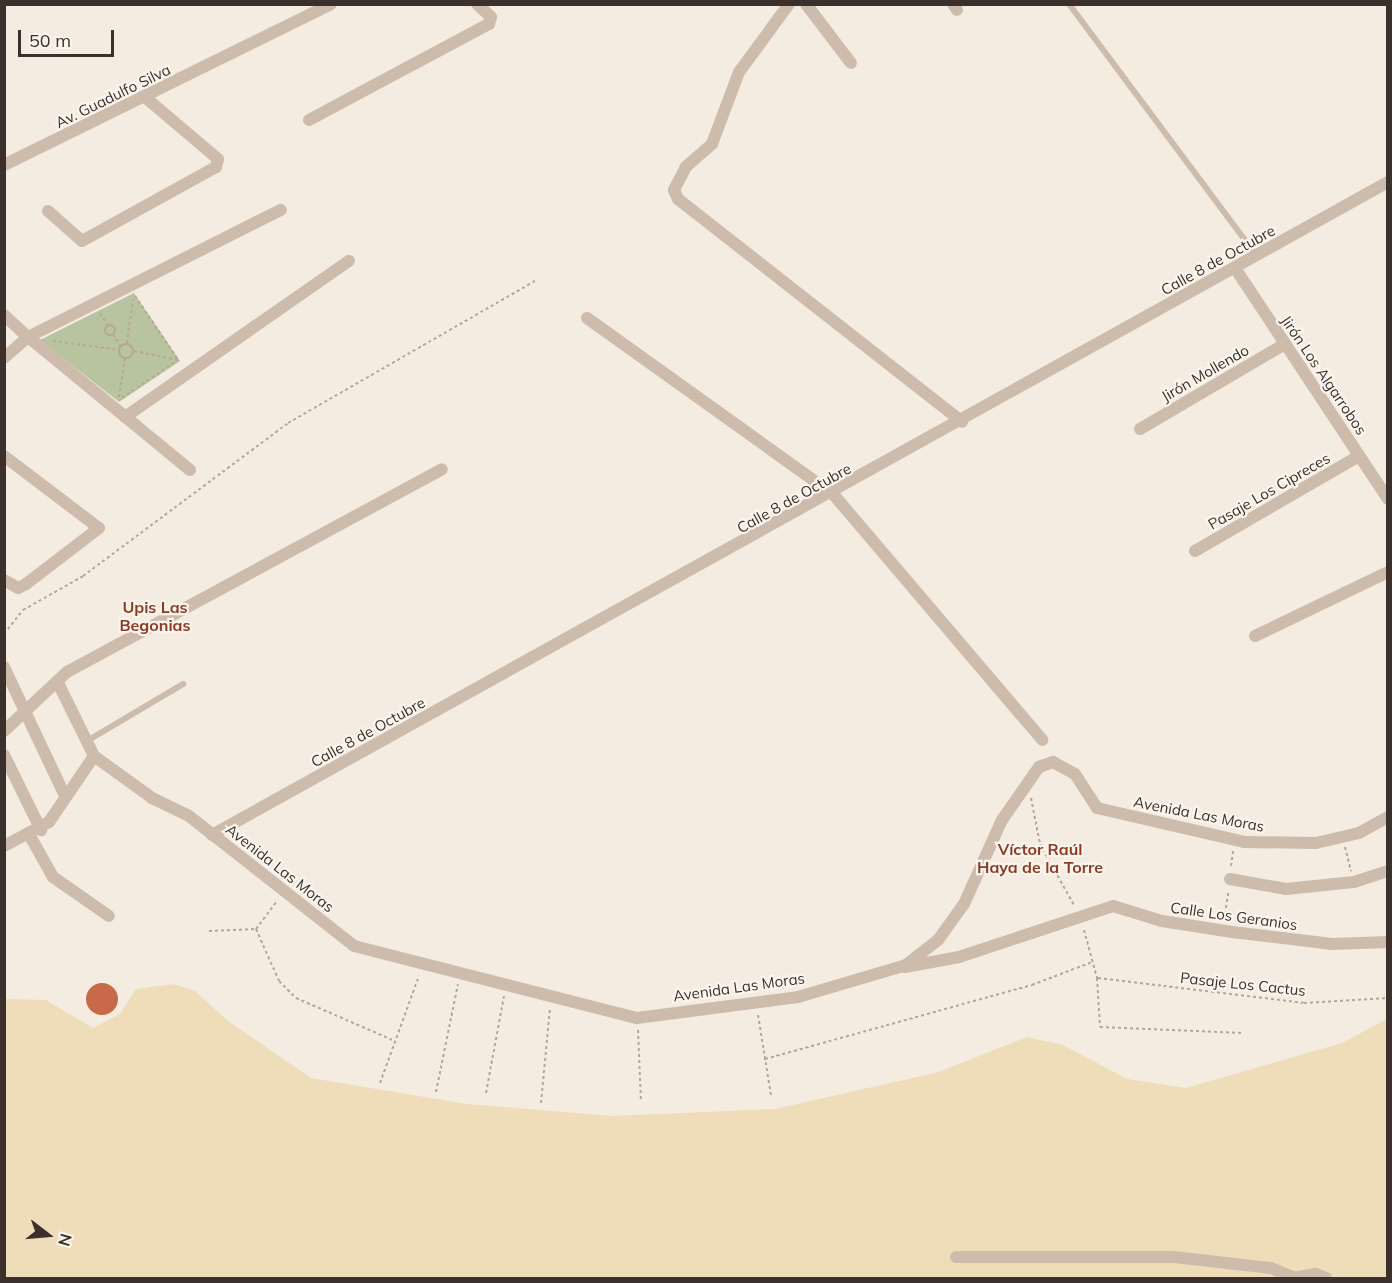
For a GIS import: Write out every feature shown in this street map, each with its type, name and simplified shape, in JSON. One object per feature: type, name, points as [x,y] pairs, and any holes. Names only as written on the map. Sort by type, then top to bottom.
[{"type":"street","name":"Av. Guadulfo Silva","points":[[4,165],[146,98],[331,4]]},
{"type":"street","points":[[309,120],[489,24],[491,17],[477,4]]},
{"type":"street","points":[[789,4],[739,72],[712,144],[687,167],[674,190],[678,199],[962,422]]},
{"type":"street","points":[[806,4],[851,63]]},
{"type":"street","points":[[48,211],[82,241],[216,167],[218,159],[146,98]]},
{"type":"street","name":"Calle 8 de Octubre","points":[[212,835],[833,494],[1388,182]]},
{"type":"street","points":[[4,358],[28,337],[129,293],[281,210]]},
{"type":"street","points":[[125,417],[349,261]]},
{"type":"street","name":"Jirón Los Algarrobos","points":[[1235,268],[1388,498]]},
{"type":"street","points":[[4,315],[190,470]]},
{"type":"street","points":[[587,318],[833,494],[1042,740]]},
{"type":"street","name":"Jirón Mollendo","points":[[1140,429],[1285,344]]},
{"type":"street","points":[[4,456],[99,528],[27,584],[18,588],[4,580]]},
{"type":"street","name":"Pasaje Los Cipreces","points":[[1195,551],[1359,456]]},
{"type":"street","points":[[4,731],[58,683],[67,672],[442,469]]},
{"type":"street","points":[[1255,636],[1388,572]]},
{"type":"street","points":[[4,667],[65,796]]},
{"type":"street","points":[[4,846],[35,833],[94,756],[58,683]]},
{"type":"street","name":"Avenida Las Moras","points":[[94,756],[212,835],[354,946],[637,1018],[798,997],[889,970],[938,940],[964,904],[1002,820],[1028,786],[1039,767],[1053,762],[1075,774],[1097,808],[1244,842],[1316,843],[1342,837],[1388,817]]},
{"type":"street","points":[[5,757],[52,877],[109,916]]},
{"type":"street","points":[[1230,879],[1286,890],[1354,882],[1388,871]]},
{"type":"street","name":"Calle Los Geranios","points":[[889,970],[959,957],[1079,913],[1113,906],[1162,921],[1232,932],[1332,944],[1388,942]]},
{"type":"street","points":[[956,1257],[1174,1257],[1271,1268],[1294,1278],[1316,1274],[1326,1278]]},
{"type":"lane","points":[[1069,4],[1257,256]]},
{"type":"lane","points":[[87,741],[183,684]]},
{"type":"path","points":[[4,634],[22,610],[82,576],[288,423],[535,281]]},
{"type":"path","points":[[129,293],[127,343],[134,351],[178,360]]},
{"type":"path","points":[[129,293],[187,373]]},
{"type":"path","points":[[89,316],[108,307]]},
{"type":"path","points":[[99,311],[108,326],[114,328],[113,334],[126,358]]},
{"type":"path","points":[[108,326],[105,333],[113,334]]},
{"type":"path","points":[[42,340],[51,335]]},
{"type":"path","points":[[42,340],[119,348],[127,343]]},
{"type":"path","points":[[42,340],[51,346]]},
{"type":"path","points":[[118,400],[126,358],[134,351]]},
{"type":"path","points":[[118,400],[178,360]]},
{"type":"path","points":[[110,393],[118,400]]},
{"type":"path","points":[[1028,786],[1040,844],[1079,913],[1097,978],[1100,1027],[1243,1033]]},
{"type":"path","points":[[1342,837],[1354,882]]},
{"type":"path","points":[[256,929],[285,891]]},
{"type":"path","points":[[209,931],[256,929]]},
{"type":"path","points":[[256,929],[279,981],[296,998],[395,1041]]},
{"type":"path","points":[[765,1059],[1032,985],[1092,962]]},
{"type":"path","points":[[380,1083],[423,963]]},
{"type":"path","points":[[436,1092],[460,972]]},
{"type":"path","name":"Pasaje Los Cactus","points":[[1097,978],[1304,1003],[1388,998]]},
{"type":"path","points":[[486,1093],[507,984]]},
{"type":"path","points":[[541,1103],[552,996]]},
{"type":"path","points":[[756,1001],[771,1095]]},
{"type":"path","points":[[637,1018],[641,1101]]},
{"type":"green space","points":[[134,293],[180,361],[119,402],[40,340]]},
{"type":"sand","points":[[174,984],[195,991],[228,1021],[311,1078],[466,1104],[612,1116],[775,1109],[939,1072],[1027,1037],[1063,1045],[1127,1079],[1186,1088],[1342,1043],[1387,1019],[1387,1278],[5,1278],[4,999],[46,1000],[93,1028],[120,1014],[136,989]]},
{"type":"building","points":[[102,983],[114,987],[118,999],[114,1011],[102,1015],[90,1011],[86,999],[90,987]]},
{"type":"district","name":"Upis Las Begonias","points":[[155,616]]},
{"type":"district","name":"Víctor Raúl Haya de la Torre","points":[[1040,858]]}]
